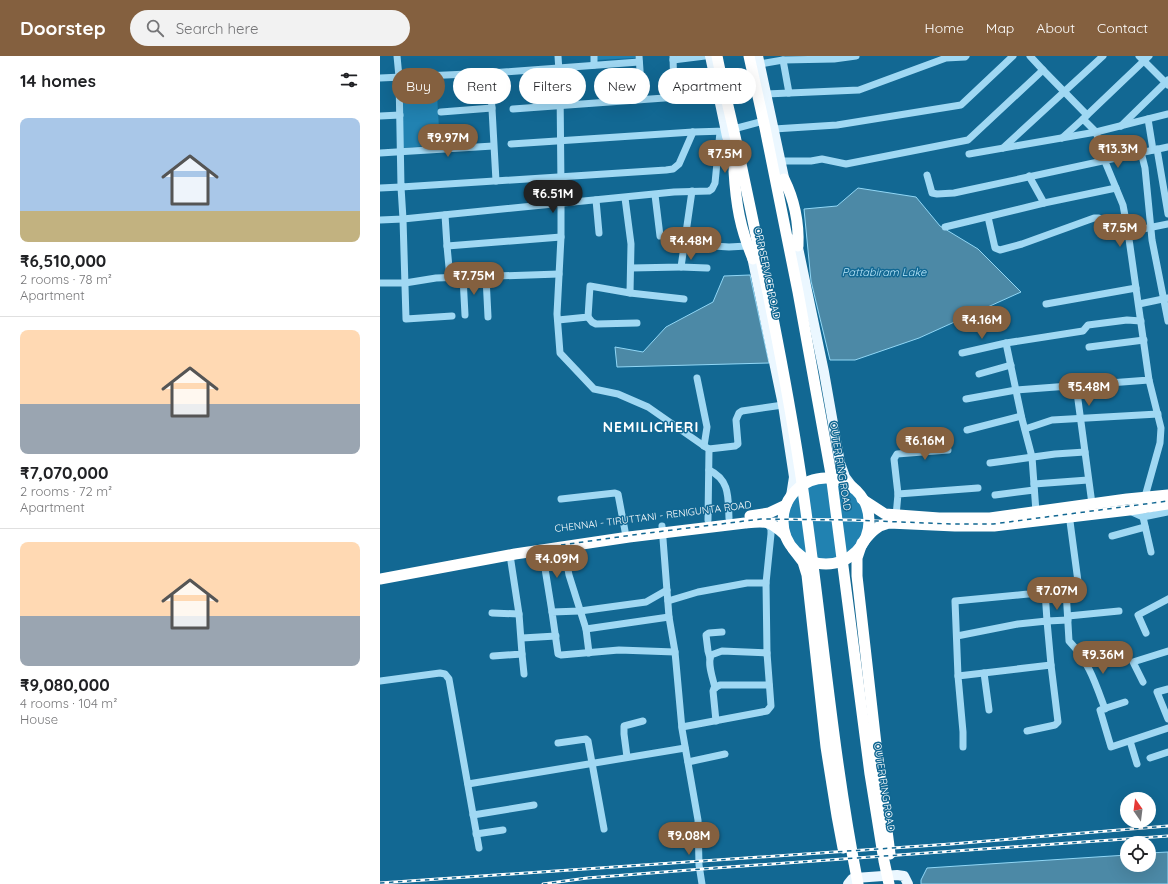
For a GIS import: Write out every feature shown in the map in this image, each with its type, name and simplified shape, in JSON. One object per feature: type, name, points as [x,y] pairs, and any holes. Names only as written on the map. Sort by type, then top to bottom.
[{"type":"highway","points":[[718,56],[768,291],[789,404],[813,567],[848,836],[858,884]]},
{"type":"highway","name":"OUTER RING ROAD","points":[[749,56],[798,292],[826,443],[870,774],[889,884]]},
{"type":"highway","points":[[734,171],[739,219],[747,246],[753,259]]},
{"type":"highway","points":[[784,180],[796,210],[799,230],[798,246]]},
{"type":"highway","name":"CHENNAI - TIRUTTANI - RENIGUNTA ROAD","points":[[380,579],[510,555],[663,530],[708,520],[762,515],[769,513],[788,500],[803,484],[822,478],[842,482],[854,489],[862,499],[868,515],[868,524],[863,542]]},
{"type":"highway","name":"CHENNAI - TIRUTTANI - RENIGUNTA ROAD","points":[[380,572],[514,548],[625,531],[663,530],[765,522],[774,525],[785,535],[794,549],[806,559],[820,563],[827,563],[842,560],[848,557],[873,530],[881,525],[889,523],[994,526],[1069,512],[1092,504],[1168,495]]},
{"type":"highway","name":"CHENNAI - TIRUTTANI - RENIGUNTA ROAD","points":[[862,499],[885,514],[939,518],[990,518],[1036,512],[1129,510],[1168,504]]},
{"type":"highway","name":"CHENNAI - TIRUTTANI - RENIGUNTA ROAD","points":[[785,535],[783,520],[788,500]]},
{"type":"highway","points":[[863,542],[857,558],[857,576],[880,774],[895,884]]},
{"type":"highway","points":[[794,549],[803,562],[807,575],[826,747],[836,816],[850,884]]},
{"type":"main road","name":"ORR SERVICE ROAD","points":[[710,56],[712,68]]},
{"type":"main road","points":[[759,60],[784,180]]},
{"type":"main road","name":"ORR SERVICE ROAD","points":[[719,104],[723,131],[734,171],[783,405],[786,453],[794,481],[788,500]]},
{"type":"main road","points":[[798,246],[837,447],[843,471],[854,489]]},
{"type":"main road","points":[[850,884],[852,879],[855,878],[897,875],[904,876],[908,884]]},
{"type":"street","points":[[397,56],[398,68]]},
{"type":"street","points":[[558,56],[561,141],[561,237],[558,320],[560,353],[594,390],[618,394],[648,407],[707,448],[736,446],[738,444],[736,420],[739,413],[783,405]]},
{"type":"street","points":[[594,56],[594,65]]},
{"type":"street","points":[[673,68],[673,58],[705,56]]},
{"type":"street","points":[[759,60],[834,59],[856,56]]},
{"type":"street","points":[[766,94],[859,90],[946,57],[966,56]]},
{"type":"street","points":[[774,129],[837,125],[961,105],[1013,56]]},
{"type":"street","points":[[1030,56],[1064,92],[1096,132],[1104,160],[1123,205],[1139,304],[1149,380],[1161,428],[1160,443],[1146,493]]},
{"type":"street","points":[[1002,148],[1103,56]]},
{"type":"street","points":[[1062,138],[1144,58],[1167,82],[1121,126]]},
{"type":"street","points":[[511,71],[594,65],[639,59]]},
{"type":"street","points":[[783,60],[789,93]]},
{"type":"street","points":[[781,161],[811,161],[822,159],[846,164],[968,140],[1043,70]]},
{"type":"street","points":[[380,78],[392,77]]},
{"type":"street","points":[[513,109],[594,103]]},
{"type":"street","points":[[400,104],[406,322],[452,316]]},
{"type":"street","points":[[492,104],[496,181]]},
{"type":"street","points":[[441,112],[492,108]]},
{"type":"street","points":[[969,154],[1096,132],[1168,114]]},
{"type":"street","points":[[380,116],[400,115]]},
{"type":"street","points":[[512,144],[723,131],[772,119]]},
{"type":"street","points":[[1148,119],[1168,214]]},
{"type":"street","points":[[380,220],[655,194],[709,191],[714,186],[723,131]]},
{"type":"street","points":[[380,188],[673,169],[677,167],[681,160],[693,132]]},
{"type":"street","points":[[380,153],[493,146]]},
{"type":"street","points":[[927,175],[932,193],[954,194],[1029,176],[1168,147]]},
{"type":"street","points":[[1141,152],[1145,168],[1151,227],[1166,298],[1168,320]]},
{"type":"street","points":[[1029,176],[1044,204]]},
{"type":"street","points":[[945,227],[1116,188]]},
{"type":"street","points":[[681,267],[683,244],[692,191]]},
{"type":"street","points":[[655,194],[660,236]]},
{"type":"street","points":[[625,198],[631,244],[630,293]]},
{"type":"street","points":[[596,200],[599,233]]},
{"type":"street","points":[[445,215],[450,278]]},
{"type":"street","points":[[988,217],[995,248],[1000,250],[1022,244],[1094,218],[1099,218],[1108,223],[1125,220]]},
{"type":"street","points":[[1128,232],[1168,224]]},
{"type":"street","points":[[447,246],[561,237]]},
{"type":"street","points":[[683,244],[729,247],[747,246]]},
{"type":"street","points":[[631,268],[707,268]]},
{"type":"street","points":[[380,283],[405,283],[436,278],[559,274]]},
{"type":"street","points":[[463,277],[465,315]]},
{"type":"street","points":[[486,277],[488,317]]},
{"type":"street","points":[[637,323],[596,324],[592,322],[588,317],[590,286],[630,293],[684,299]]},
{"type":"street","points":[[1046,304],[1136,288]]},
{"type":"street","points":[[1139,304],[1166,298]]},
{"type":"street","points":[[558,320],[588,317]]},
{"type":"street","points":[[962,353],[1006,343],[1083,331],[1088,324],[1127,320],[1141,321]]},
{"type":"street","points":[[1089,347],[1144,340]]},
{"type":"street","points":[[1006,343],[1021,416],[1032,458],[1036,512]]},
{"type":"street","points":[[979,374],[1011,365]]},
{"type":"street","points":[[697,378],[707,427],[709,470],[708,520]]},
{"type":"street","points":[[966,399],[1016,390],[1149,380]]},
{"type":"street","points":[[1076,385],[1092,504]]},
{"type":"street","points":[[1024,429],[1052,420],[1080,417],[1158,414]]},
{"type":"street","points":[[967,430],[1021,416]]},
{"type":"street","points":[[896,516],[898,494],[894,459],[896,454],[948,450]]},
{"type":"street","points":[[990,463],[1085,452]]},
{"type":"street","points":[[709,470],[718,474],[724,481],[728,496],[729,518]]},
{"type":"street","points":[[995,495],[1034,487],[1088,480]]},
{"type":"street","points":[[898,494],[978,488]]},
{"type":"street","points":[[1127,499],[1146,493],[1168,490]]},
{"type":"street","points":[[561,499],[615,493],[618,494],[625,531]]},
{"type":"street","points":[[1129,510],[1143,517],[1168,512]]},
{"type":"street","points":[[963,747],[955,601],[1045,591],[1079,589],[1069,512]]},
{"type":"street","points":[[1143,517],[1151,552]]},
{"type":"street","points":[[682,727],[767,711],[771,706],[767,652],[766,583],[771,534],[770,529],[765,522]]},
{"type":"street","points":[[1112,536],[1145,527]]},
{"type":"street","points":[[663,530],[669,617],[675,652],[682,727],[698,824],[699,865],[702,884]]},
{"type":"street","points":[[564,547],[569,575],[586,629],[589,653]]},
{"type":"street","points":[[542,550],[558,654],[619,650],[675,652]]},
{"type":"street","points":[[510,555],[522,638],[524,674]]},
{"type":"street","points":[[668,601],[698,592],[747,583],[766,583]]},
{"type":"street","points":[[552,612],[580,611],[646,602],[667,590]]},
{"type":"street","points":[[1066,590],[1069,641],[1079,652],[1092,674],[1104,709]]},
{"type":"street","points":[[1027,731],[1054,725],[1058,722],[1050,665],[1045,591]]},
{"type":"street","points":[[1146,633],[1138,615],[1168,599]]},
{"type":"street","points":[[957,636],[1018,624],[1119,611]]},
{"type":"street","points":[[492,613],[519,614]]},
{"type":"street","points":[[586,629],[669,617]]},
{"type":"street","points":[[716,721],[715,688],[706,635],[709,633],[722,632]]},
{"type":"street","points":[[522,638],[556,636]]},
{"type":"street","points":[[710,658],[711,654],[722,651],[767,652]]},
{"type":"street","points":[[1143,682],[1133,662],[1168,651]]},
{"type":"street","points":[[493,656],[522,654]]},
{"type":"street","points":[[958,676],[1050,665]]},
{"type":"street","points":[[380,681],[440,673],[448,676],[450,680],[478,848]]},
{"type":"street","points":[[984,673],[989,710]]},
{"type":"street","points":[[715,688],[720,685],[769,685]]},
{"type":"street","points":[[1168,689],[1157,692],[1168,719]]},
{"type":"street","points":[[1125,702],[1100,710],[1111,747],[1168,728]]},
{"type":"street","points":[[627,757],[624,726],[643,721]]},
{"type":"street","points":[[558,743],[586,739],[588,741],[604,829]]},
{"type":"street","points":[[1130,741],[1137,764]]},
{"type":"street","points":[[468,784],[592,762],[685,748]]},
{"type":"street","points":[[1150,758],[1168,752]]},
{"type":"street","points":[[688,762],[725,754]]},
{"type":"street","points":[[473,815],[534,805]]},
{"type":"street","points":[[476,834],[503,830]]},
{"type":"shaded area","points":[[597,56],[635,56],[635,58],[597,60]]},
{"type":"shaded area","points":[[402,104],[438,104],[440,145],[403,148]]},
{"type":"shaded area","points":[[817,482],[833,482],[847,488],[858,499],[864,513],[864,529],[858,543],[847,554],[833,560],[817,560],[803,554],[792,543],[786,529],[786,513],[792,499],[803,488]]},
{"type":"water","name":"Pattabiram Lake","points":[[858,188],[916,197],[940,226],[978,249],[1021,292],[919,338],[855,360],[830,360],[811,281],[804,209],[837,206]]},
{"type":"water","points":[[750,275],[769,363],[617,367],[615,347],[643,352],[666,327],[713,302],[724,276]]},
{"type":"water","points":[[1168,852],[1168,884],[921,884],[921,880],[927,868],[1120,855],[1120,872],[1156,872],[1156,853]]},
{"type":"railway","points":[[561,545],[761,519],[993,524],[1168,501]]},
{"type":"railway","points":[[380,883],[951,844],[1168,826]]},
{"type":"railway","points":[[543,884],[587,878],[715,868],[1168,836]]},
{"type":"district","name":"NEMILICHERI","points":[[651,427]]}]
